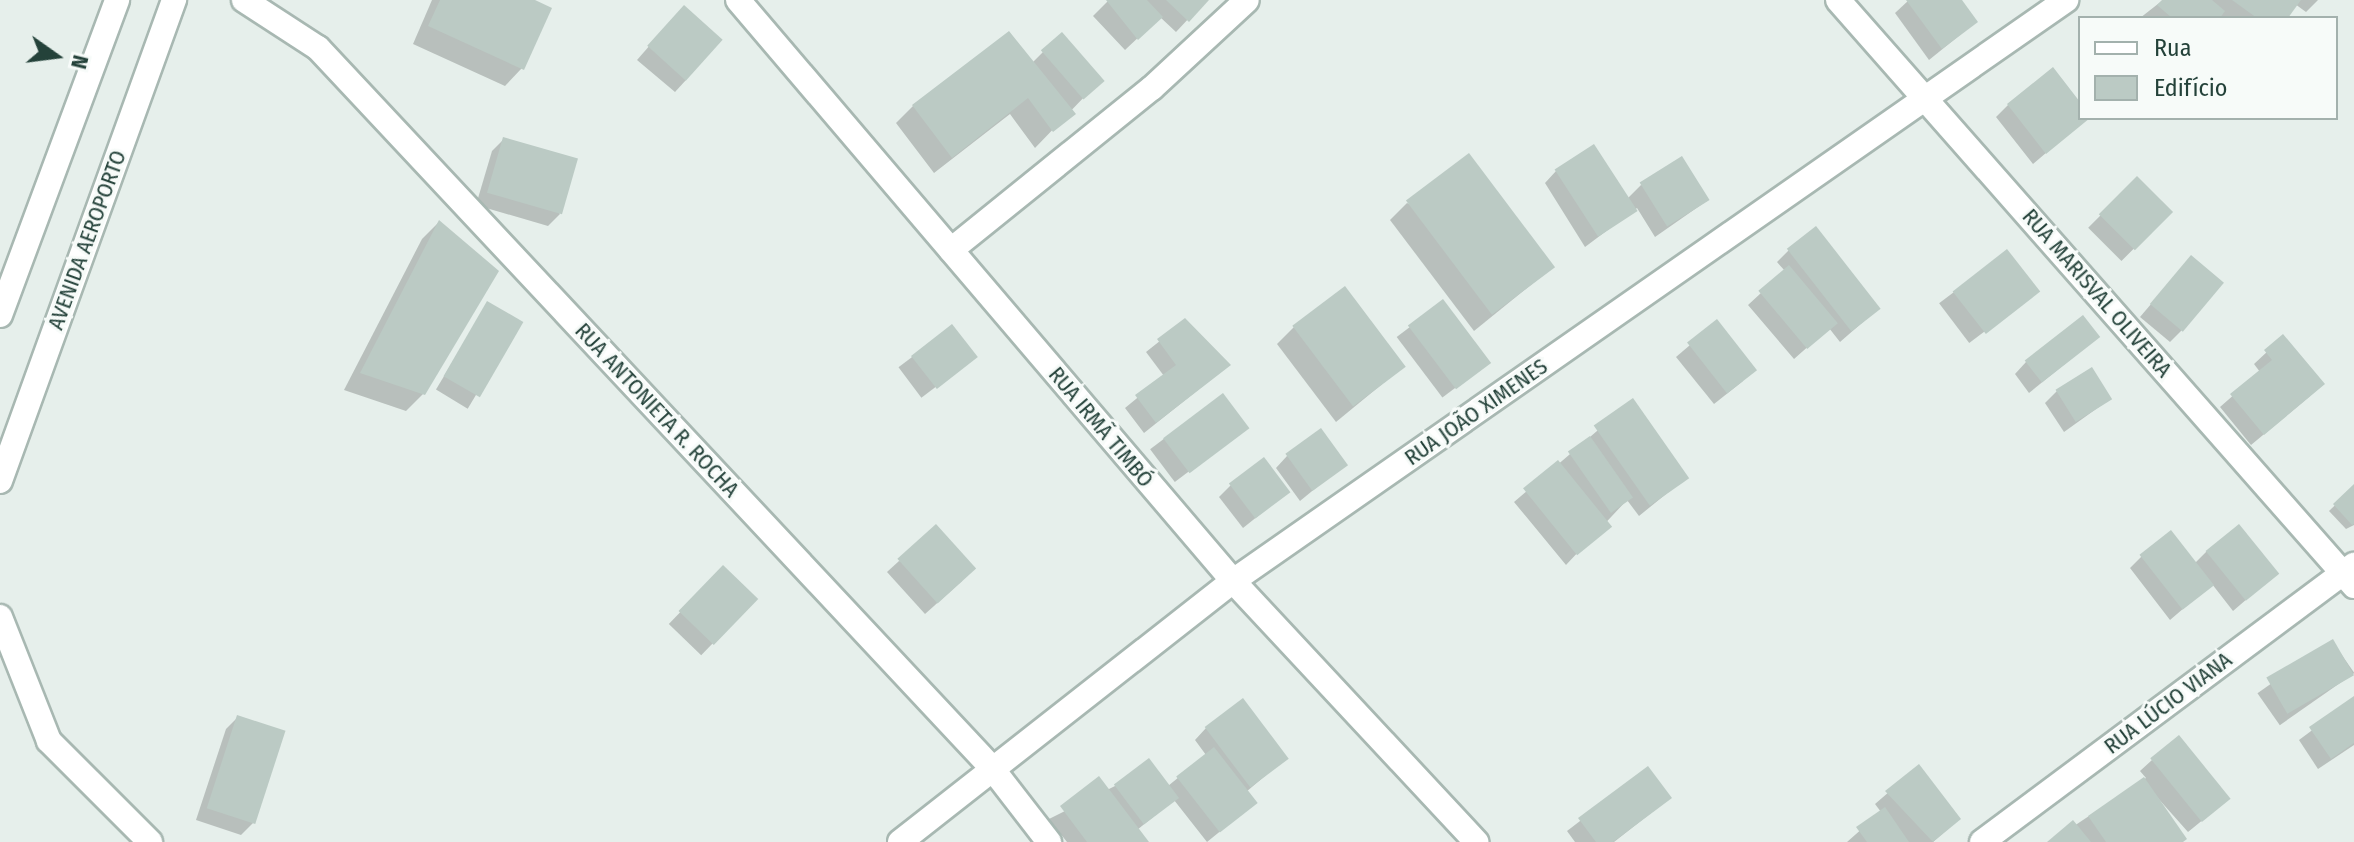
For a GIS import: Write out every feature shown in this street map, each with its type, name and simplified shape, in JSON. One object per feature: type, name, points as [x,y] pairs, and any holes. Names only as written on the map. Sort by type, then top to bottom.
[{"type":"street","points":[[0,315],[117,0]]},
{"type":"street","name":"AVENIDA AEROPORTO","points":[[0,481],[174,0]]},
{"type":"street","name":"RUA ANTONIETA R. ROCHA","points":[[244,0],[318,48],[991,767],[1049,842]]},
{"type":"street","name":"RUA IRMÃ TIMBÓ","points":[[738,0],[1233,581],[1476,842]]},
{"type":"street","points":[[951,250],[1152,88],[1247,0]]},
{"type":"street","name":"RUA MARISVAL OLIVEIRA","points":[[1838,0],[2350,574]]},
{"type":"street","name":"RUA JOÃO XIMENES","points":[[900,842],[991,767],[1233,581],[2066,0]]},
{"type":"street","name":"RUA LÚCIO VIANA","points":[[1982,842],[2350,574]]},
{"type":"street","points":[[0,617],[49,741],[150,842]]},
{"type":"building","points":[[440,0],[535,0],[552,8],[524,70],[428,26]]},
{"type":"building","points":[[1106,0],[1147,0],[1163,17],[1138,40]]},
{"type":"building","points":[[1166,0],[1209,0],[1189,22]]},
{"type":"building","points":[[1906,0],[1962,0],[1978,22],[1942,49]]},
{"type":"building","points":[[2162,0],[2212,0],[2225,11],[2221,16],[2170,16],[2157,5]]},
{"type":"building","points":[[2232,0],[2301,0],[2289,16],[2254,16]]},
{"type":"building","points":[[684,5],[723,40],[686,81],[647,46]]},
{"type":"building","points":[[1009,31],[1076,114],[1053,132],[1028,98],[952,158],[912,105]]},
{"type":"building","points":[[1062,32],[1105,81],[1084,99],[1041,50]]},
{"type":"building","points":[[2053,67],[2078,99],[2078,120],[2088,120],[2046,154],[2007,104]]},
{"type":"building","points":[[503,137],[578,158],[562,214],[487,193]]},
{"type":"building","points":[[1594,144],[1638,211],[1598,237],[1555,170]]},
{"type":"building","points":[[1469,153],[1555,267],[1492,315],[1406,201]]},
{"type":"building","points":[[1682,156],[1710,200],[1667,227],[1640,182]]},
{"type":"building","points":[[2137,176],[2173,212],[2135,250],[2099,214]]},
{"type":"building","points":[[439,220],[499,271],[425,395],[360,373]]},
{"type":"building","points":[[1816,226],[1881,309],[1851,332],[1787,249]]},
{"type":"building","points":[[2007,249],[2040,292],[1986,334],[1953,291]]},
{"type":"building","points":[[2191,255],[2224,283],[2183,332],[2150,304]]},
{"type":"building","points":[[1789,265],[1838,323],[1807,349],[1758,291]]},
{"type":"building","points":[[1345,286],[1406,367],[1353,406],[1292,326]]},
{"type":"building","points":[[1443,299],[1491,363],[1456,389],[1408,325]]},
{"type":"building","points":[[487,301],[523,322],[480,397],[444,376]]},
{"type":"building","points":[[2083,315],[2100,337],[2042,383],[2025,361]]},
{"type":"building","points":[[1185,318],[1231,365],[1156,423],[1135,395],[1176,365],[1157,339]]},
{"type":"building","points":[[1717,319],[1757,370],[1727,394],[1687,342]]},
{"type":"building","points":[[952,324],[978,357],[937,389],[911,356]]},
{"type":"building","points":[[2283,334],[2325,384],[2264,435],[2230,394],[2272,360],[2264,350]]},
{"type":"building","points":[[2092,367],[2112,399],[2076,422],[2056,390]]},
{"type":"building","points":[[1223,393],[1249,428],[1190,473],[1163,438]]},
{"type":"building","points":[[1633,398],[1689,478],[1650,506],[1594,426]]},
{"type":"building","points":[[1321,428],[1348,465],[1312,491],[1285,454]]},
{"type":"building","points":[[1590,436],[1633,497],[1611,513],[1568,451]]},
{"type":"building","points":[[1264,457],[1290,492],[1255,519],[1229,483]]},
{"type":"building","points":[[1558,460],[1612,527],[1577,555],[1523,488]]},
{"type":"building","points":[[2354,484],[2354,524],[2352,525],[2333,504]]},
{"type":"building","points":[[936,524],[976,569],[938,603],[897,559]]},
{"type":"building","points":[[2239,524],[2279,574],[2246,601],[2206,551]]},
{"type":"building","points":[[2171,530],[2214,585],[2183,610],[2139,555]]},
{"type":"building","points":[[723,565],[758,599],[714,645],[679,611]]},
{"type":"building","points":[[2333,639],[2354,675],[2287,714],[2266,678]]},
{"type":"building","points":[[2354,696],[2354,743],[2331,759],[2309,727]]},
{"type":"building","points":[[1243,698],[1289,759],[1250,788],[1205,727]]},
{"type":"building","points":[[237,715],[286,731],[255,824],[207,808]]},
{"type":"building","points":[[2179,735],[2231,799],[2202,822],[2150,758]]},
{"type":"building","points":[[1214,747],[1258,803],[1220,833],[1176,777]]},
{"type":"building","points":[[1149,758],[1179,798],[1144,824],[1114,784]]},
{"type":"building","points":[[1919,764],[1961,819],[1933,842],[1885,791]]},
{"type":"building","points":[[1648,766],[1672,798],[1613,842],[1596,842],[1578,818]]},
{"type":"building","points":[[1099,776],[1149,842],[1087,842],[1060,806]]},
{"type":"building","points":[[2144,777],[2187,839],[2183,842],[2106,842],[2088,816]]},
{"type":"building","points":[[1885,807],[1909,842],[1867,842],[1856,827]]},
{"type":"building","points":[[2073,820],[2091,842],[2047,842]]}]
